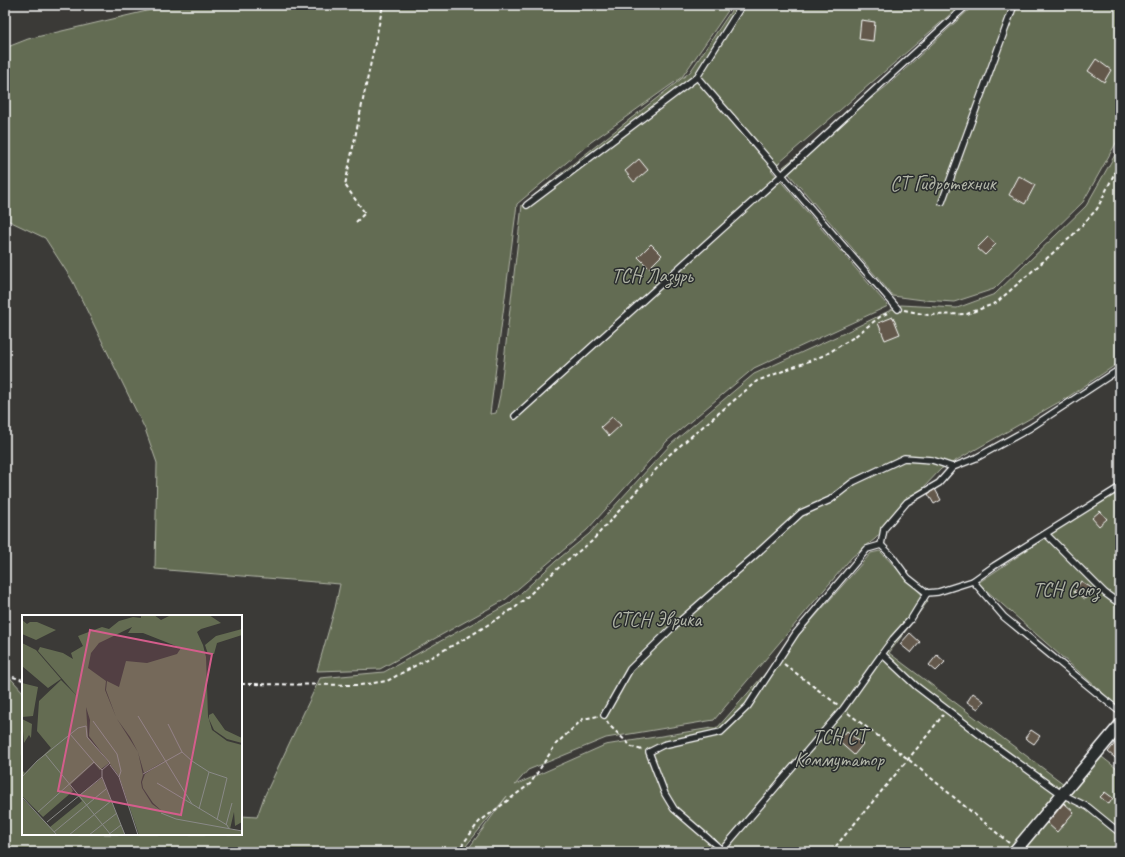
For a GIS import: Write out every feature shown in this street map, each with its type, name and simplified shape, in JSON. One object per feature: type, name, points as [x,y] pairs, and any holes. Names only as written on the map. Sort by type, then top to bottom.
[{"type":"street","points":[[1015,851],[1120,725]]},
{"type":"lane","points":[[527,205],[697,77],[742,5]]},
{"type":"lane","points":[[515,416],[782,175],[967,5]]},
{"type":"lane","points":[[942,202],[1014,5]]},
{"type":"lane","points":[[697,77],[898,309]]},
{"type":"lane","points":[[881,545],[884,529],[907,502],[939,483],[953,467],[976,458],[1030,428],[1088,389],[1120,370]]},
{"type":"lane","points":[[604,715],[630,669],[673,627],[801,513],[830,500],[853,482],[904,458],[932,460],[953,467]]},
{"type":"lane","points":[[881,545],[892,556],[908,578],[927,593],[938,592],[973,581],[994,566],[1120,487]]},
{"type":"lane","points":[[1046,534],[1105,594],[1120,604]]},
{"type":"lane","points":[[881,545],[867,549],[796,633],[748,706],[721,732],[663,745],[649,752],[665,794],[674,809],[723,851],[843,709],[893,639],[911,619],[927,593]]},
{"type":"lane","points":[[973,581],[1004,617],[1120,712]]},
{"type":"lane","points":[[882,654],[916,686],[988,741],[1063,794],[1088,807],[1120,833]]},
{"type":"path","points":[[356,222],[365,212],[345,184],[382,5]]},
{"type":"path","points":[[242,684],[360,685],[387,681],[470,636],[516,607],[566,561],[591,542],[669,454],[757,381],[825,355],[854,337],[881,316],[898,309],[928,315],[967,314],[996,303],[1071,237],[1098,209],[1120,162]]},
{"type":"path","points":[[778,660],[908,758],[1015,851]]},
{"type":"path","points":[[13,677],[22,680]]},
{"type":"path","points":[[831,852],[919,746],[947,709]]},
{"type":"path","points":[[457,852],[479,822],[530,784],[556,744],[583,719],[604,715],[608,725],[632,747],[649,752]]},
{"type":"green space","name":"ТСН Лазурь","points":[[172,5],[732,5],[682,77],[591,142],[517,204],[490,414],[496,413],[500,395],[522,205],[690,72],[735,5],[961,5],[771,170],[888,306],[754,368],[667,441],[587,530],[506,599],[380,669],[317,671],[335,608],[340,584],[155,569],[157,463],[145,429],[72,280],[45,238],[5,219],[5,48],[28,39]]},
{"type":"green space","name":"СТ Гидротехник","points":[[974,5],[1120,5],[1120,136],[1083,202],[994,289],[954,302],[893,296],[783,167],[888,85]]},
{"type":"green space","name":"СТСН Эврика","points":[[1120,146],[1120,362],[1068,397],[941,469],[875,539],[852,557],[714,720],[606,738],[528,770],[515,785],[605,745],[718,727],[871,553],[880,551],[928,601],[889,653],[1064,784],[1010,852],[466,852],[507,796],[461,852],[5,852],[5,672],[22,691],[22,835],[242,835],[242,816],[257,817],[264,797],[320,678],[384,672],[510,603],[556,561],[589,534],[671,444],[754,374],[901,305],[957,308],[995,294],[1086,206]]},
{"type":"green space","name":"ТСН Союз","points":[[1120,488],[1120,708],[978,583]]},
{"type":"green space","points":[[1102,757],[1120,771],[1120,852],[1021,852]]},
{"type":"building","points":[[861,20],[875,22],[873,41],[859,39]]},
{"type":"building","points":[[1096,59],[1111,70],[1104,82],[1088,71]]},
{"type":"building","points":[[639,159],[648,170],[634,182],[625,171]]},
{"type":"building","points":[[1019,176],[1035,185],[1025,204],[1009,195]]},
{"type":"building","points":[[988,237],[996,244],[985,255],[977,248]]},
{"type":"building","points":[[651,244],[662,255],[649,268],[638,257]]},
{"type":"building","points":[[893,317],[900,334],[885,340],[878,323]]},
{"type":"building","points":[[612,417],[621,425],[609,436],[601,427]]},
{"type":"building","points":[[935,489],[941,500],[934,504],[928,494]]},
{"type":"building","points":[[1100,511],[1107,519],[1099,526],[1092,518]]},
{"type":"building","points":[[1081,581],[1093,589],[1085,599],[1074,592]]},
{"type":"building","points":[[910,633],[920,642],[911,653],[900,644]]},
{"type":"building","points":[[937,655],[945,662],[936,671],[929,665]]},
{"type":"building","points":[[973,693],[984,701],[978,709],[967,702]]},
{"type":"building","points":[[1031,730],[1040,736],[1034,744],[1025,738]]},
{"type":"building","points":[[847,731],[863,744],[854,755],[836,739],[842,732],[844,735]]},
{"type":"building","points":[[1120,737],[1120,762],[1108,752]]},
{"type":"building","points":[[1105,792],[1113,798],[1109,804],[1100,797]]},
{"type":"building","points":[[1064,803],[1074,812],[1057,832],[1047,823]]},
{"type":"park label","name":"ТСН СТ Коммутатор","points":[[839,748]]}]
